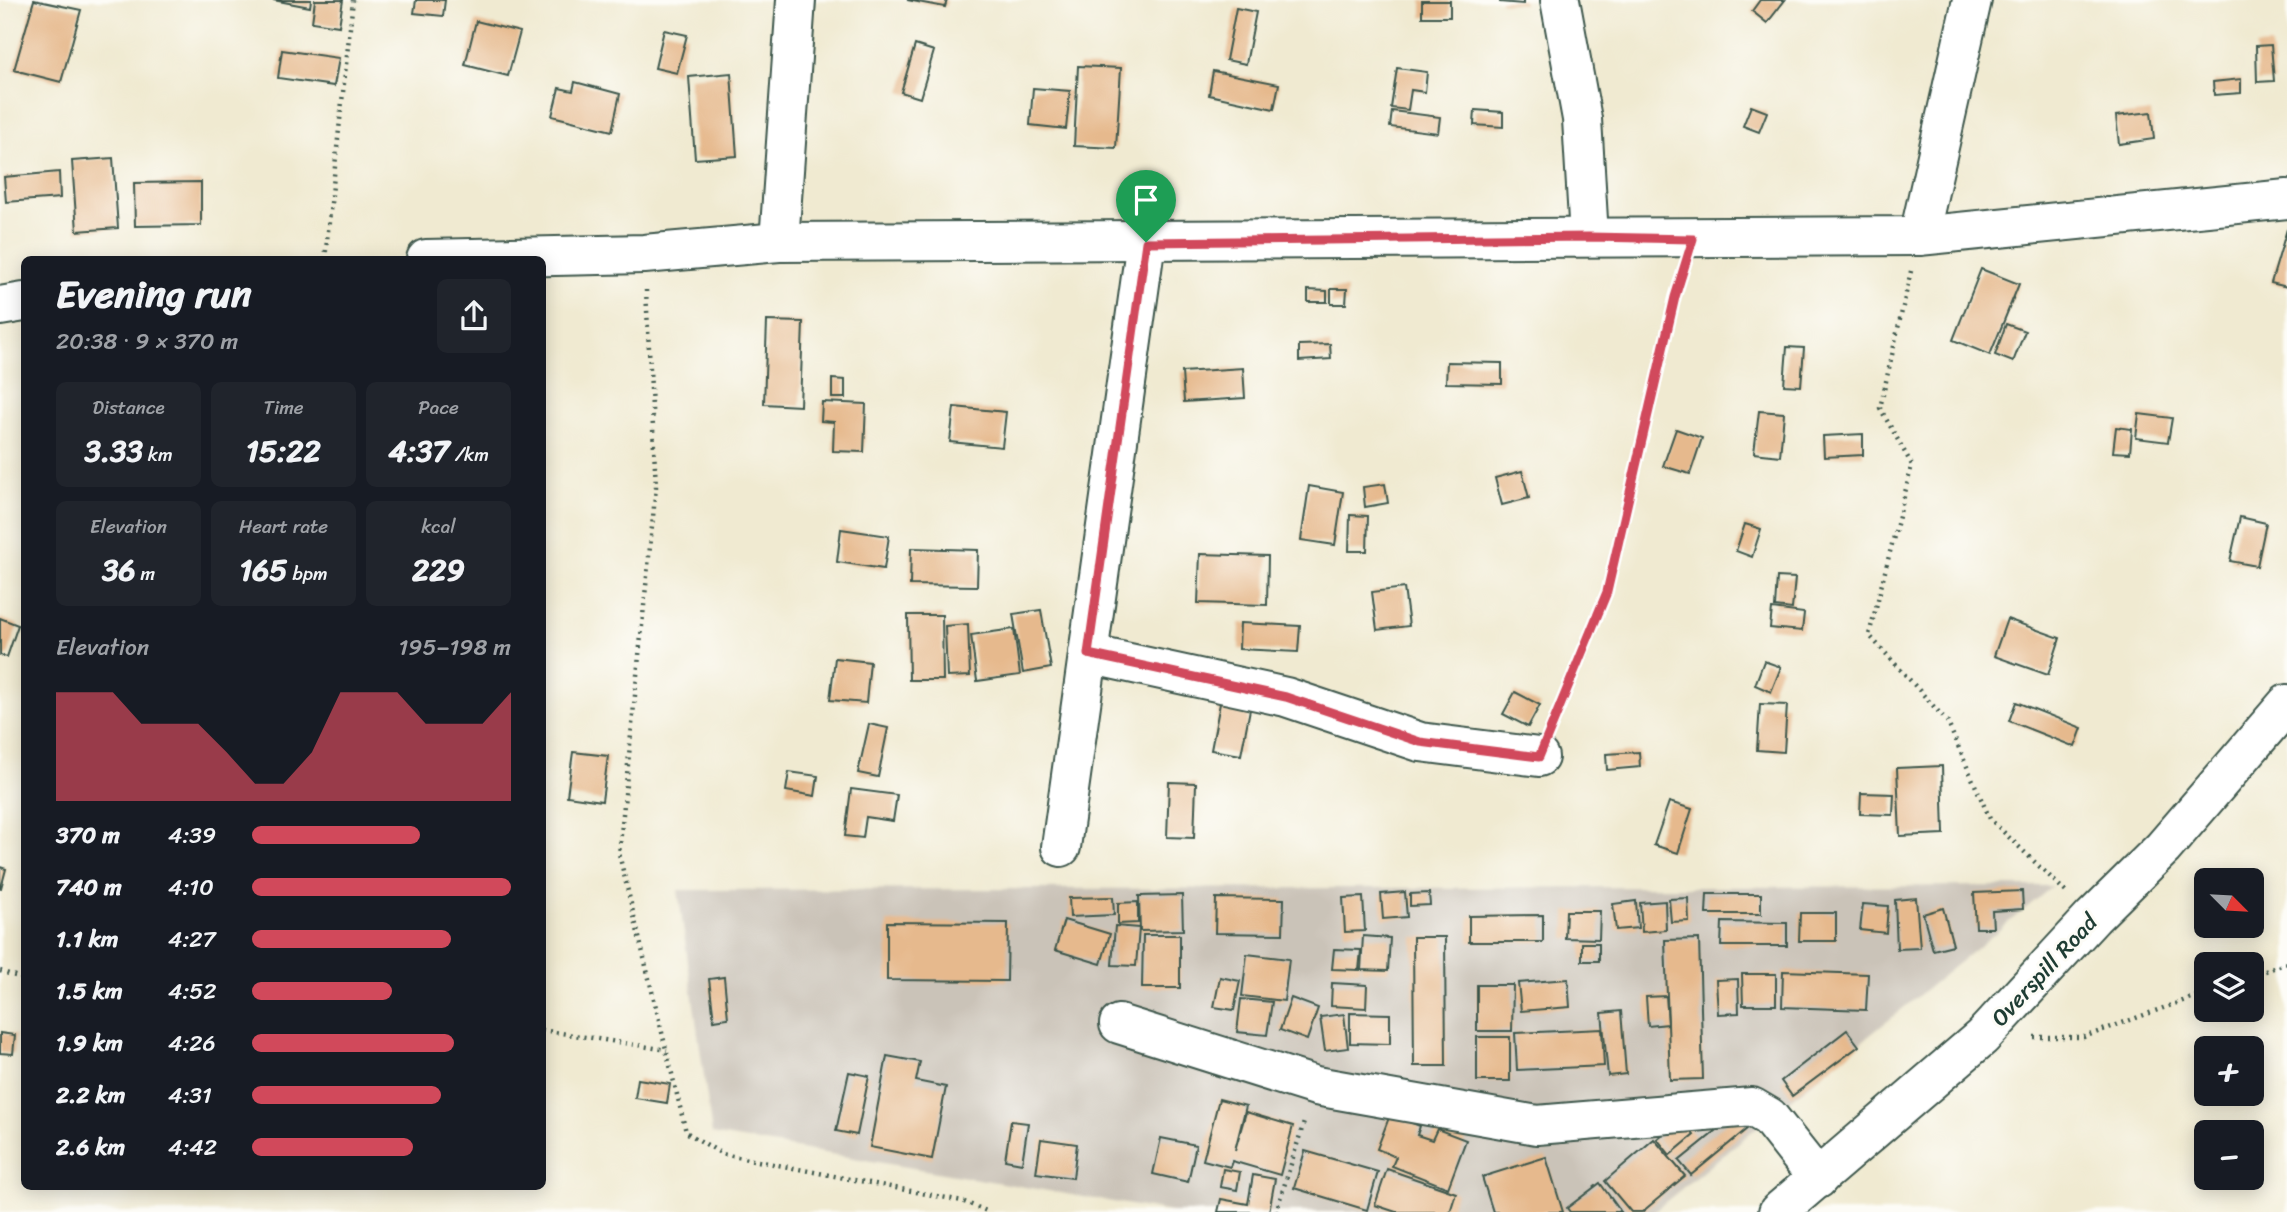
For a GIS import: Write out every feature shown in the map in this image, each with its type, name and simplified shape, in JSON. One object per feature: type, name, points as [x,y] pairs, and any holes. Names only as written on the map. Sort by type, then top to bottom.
[{"type":"street","points":[[779,242],[796,0]]},
{"type":"street","points":[[1560,0],[1581,119],[1589,237]]},
{"type":"street","points":[[1919,236],[1972,0]]},
{"type":"street","points":[[546,256],[644,254],[779,242],[1919,236],[2287,199]]},
{"type":"street","points":[[1061,847],[1146,242]]},
{"type":"street","points":[[0,306],[21,302]]},
{"type":"street","points":[[1088,654],[1286,697],[1420,742],[1539,757]]},
{"type":"street","name":"Overspill Road","points":[[1778,1212],[1982,1037],[2093,917],[2163,848],[2287,704]]},
{"type":"street","points":[[1119,1024],[1316,1086],[1537,1125],[1752,1107],[1769,1117],[1818,1179]]},
{"type":"path","points":[[325,256],[353,0]]},
{"type":"path","points":[[1919,236],[1880,408],[1912,465],[1870,635],[1947,721],[1990,819],[2093,917]]},
{"type":"path","points":[[1539,757],[1607,592],[1675,297],[1693,239]]},
{"type":"path","points":[[644,254],[656,487],[619,854],[686,1132],[722,1154],[962,1201],[989,1212]]},
{"type":"path","points":[[2264,972],[2287,963]]},
{"type":"path","points":[[0,971],[21,978]]},
{"type":"path","points":[[1982,1037],[2084,1037],[2194,997]]},
{"type":"path","points":[[546,1031],[667,1050]]},
{"type":"path","points":[[1276,1212],[1316,1086]]},
{"type":"shaded area","points":[[2053,886],[1653,1212],[1172,1212],[712,1134],[678,890]]},
{"type":"building","points":[[34,0],[81,10],[61,82],[14,70]]},
{"type":"building","points":[[273,0],[311,0],[310,7]]},
{"type":"building","points":[[315,0],[343,0],[339,26],[312,22]]},
{"type":"building","points":[[416,0],[445,0],[443,16],[414,13]]},
{"type":"building","points":[[907,0],[947,0],[945,7]]},
{"type":"building","points":[[1523,0],[1523,4],[1500,2]]},
{"type":"building","points":[[1760,0],[1785,0],[1767,23],[1752,11]]},
{"type":"building","points":[[1422,1],[1450,1],[1450,17],[1422,17]]},
{"type":"building","points":[[1236,8],[1256,12],[1246,64],[1226,60]]},
{"type":"building","points":[[476,21],[520,32],[508,76],[465,65]]},
{"type":"building","points":[[664,30],[687,35],[677,73],[655,68]]},
{"type":"building","points":[[915,45],[934,51],[920,98],[901,92]]},
{"type":"building","points":[[2271,45],[2274,81],[2257,82],[2256,46]]},
{"type":"building","points":[[282,50],[339,58],[334,86],[278,78]]},
{"type":"building","points":[[1078,66],[1121,68],[1116,148],[1074,146]]},
{"type":"building","points":[[1397,68],[1427,72],[1425,92],[1411,90],[1408,110],[1391,108]]},
{"type":"building","points":[[1213,71],[1279,84],[1274,109],[1209,95]]},
{"type":"building","points":[[731,73],[737,156],[695,159],[689,77]]},
{"type":"building","points":[[2241,79],[2241,93],[2214,95],[2213,82]]},
{"type":"building","points":[[575,82],[620,94],[612,131],[552,116],[559,88],[573,91]]},
{"type":"building","points":[[1033,88],[1070,91],[1066,129],[1030,125]]},
{"type":"building","points":[[1751,106],[1767,112],[1759,132],[1743,126]]},
{"type":"building","points":[[1475,110],[1503,112],[1503,127],[1474,125]]},
{"type":"building","points":[[1392,111],[1440,117],[1438,133],[1390,127]]},
{"type":"building","points":[[2151,112],[2154,139],[2119,144],[2116,116]]},
{"type":"building","points":[[113,158],[118,228],[77,231],[72,161]]},
{"type":"building","points":[[59,172],[60,198],[6,202],[4,177]]},
{"type":"building","points":[[201,182],[201,225],[135,226],[134,183]]},
{"type":"building","points":[[2287,229],[2287,287],[2271,283]]},
{"type":"building","points":[[1981,269],[2019,284],[1990,355],[1953,340]]},
{"type":"building","points":[[1331,289],[1347,289],[1346,304],[1331,304]]},
{"type":"building","points":[[1308,290],[1327,291],[1327,302],[1308,302]]},
{"type":"building","points":[[767,321],[803,322],[800,406],[764,404]]},
{"type":"building","points":[[2006,324],[2025,331],[2013,362],[1995,355]]},
{"type":"building","points":[[1330,344],[1331,359],[1299,361],[1299,345]]},
{"type":"building","points":[[1787,347],[1804,348],[1801,386],[1784,385]]},
{"type":"building","points":[[1447,362],[1502,363],[1502,384],[1446,383]]},
{"type":"building","points":[[1243,368],[1245,398],[1184,402],[1182,372]]},
{"type":"building","points":[[832,379],[845,380],[845,398],[832,398]]},
{"type":"building","points":[[822,402],[866,404],[864,452],[833,451],[834,422],[821,421]]},
{"type":"building","points":[[954,407],[1006,412],[1002,447],[950,442]]},
{"type":"building","points":[[1759,411],[1784,413],[1780,456],[1754,453]]},
{"type":"building","points":[[2139,414],[2172,418],[2168,442],[2136,438]]},
{"type":"building","points":[[2116,427],[2132,429],[2130,453],[2113,452]]},
{"type":"building","points":[[1676,429],[1702,438],[1690,474],[1663,466]]},
{"type":"building","points":[[1863,434],[1863,455],[1824,457],[1823,436]]},
{"type":"building","points":[[1522,471],[1529,498],[1502,505],[1495,478]]},
{"type":"building","points":[[1385,484],[1388,503],[1365,507],[1363,487]]},
{"type":"building","points":[[1309,486],[1343,492],[1335,545],[1301,540]]},
{"type":"building","points":[[1350,515],[1368,516],[1367,551],[1349,551]]},
{"type":"building","points":[[2240,517],[2266,523],[2257,566],[2230,561]]},
{"type":"building","points":[[1745,524],[1761,529],[1752,557],[1736,551]]},
{"type":"building","points":[[841,529],[889,536],[884,569],[837,562]]},
{"type":"building","points":[[911,548],[978,550],[977,586],[910,585]]},
{"type":"building","points":[[1200,554],[1268,556],[1267,605],[1198,603]]},
{"type":"building","points":[[1777,577],[1795,578],[1792,609],[1775,607]]},
{"type":"building","points":[[1404,588],[1409,626],[1377,630],[1372,592]]},
{"type":"building","points":[[1772,609],[1804,613],[1802,631],[1770,628]]},
{"type":"building","points":[[1041,610],[1051,668],[1023,673],[1013,614]]},
{"type":"building","points":[[908,615],[942,615],[943,680],[909,680]]},
{"type":"building","points":[[0,618],[18,625],[7,657],[0,655]]},
{"type":"building","points":[[2007,619],[2060,638],[2048,675],[1994,656]]},
{"type":"building","points":[[1240,623],[1300,626],[1298,652],[1239,649]]},
{"type":"building","points":[[968,624],[970,676],[947,677],[945,626]]},
{"type":"building","points":[[1014,629],[1020,675],[977,681],[971,635]]},
{"type":"building","points":[[835,658],[870,662],[866,703],[830,700]]},
{"type":"building","points":[[1764,661],[1781,667],[1771,692],[1755,685]]},
{"type":"building","points":[[1515,692],[1540,705],[1528,727],[1503,714]]},
{"type":"building","points":[[1222,693],[1252,699],[1241,755],[1211,750]]},
{"type":"building","points":[[2016,702],[2082,728],[2075,747],[2009,721]]},
{"type":"building","points":[[1760,704],[1787,705],[1784,752],[1757,750]]},
{"type":"building","points":[[869,724],[888,728],[878,777],[858,773]]},
{"type":"building","points":[[573,752],[608,756],[602,801],[567,796]]},
{"type":"building","points":[[1639,752],[1640,767],[1607,770],[1606,754]]},
{"type":"building","points":[[1942,766],[1944,834],[1900,836],[1897,768]]},
{"type":"building","points":[[789,772],[818,776],[815,796],[786,791]]},
{"type":"building","points":[[1169,782],[1196,783],[1194,838],[1167,837]]},
{"type":"building","points":[[851,789],[897,795],[893,821],[866,817],[863,838],[845,836]]},
{"type":"building","points":[[1861,793],[1894,794],[1893,815],[1860,814]]},
{"type":"building","points":[[1669,802],[1692,809],[1678,853],[1654,845]]},
{"type":"building","points":[[0,867],[6,869],[1,888],[0,888]]},
{"type":"building","points":[[2022,891],[2023,909],[1992,911],[1993,928],[1976,928],[1974,893]]},
{"type":"building","points":[[1405,892],[1407,917],[1383,919],[1381,894]]},
{"type":"building","points":[[1429,893],[1430,905],[1410,906],[1410,894]]},
{"type":"building","points":[[1707,894],[1761,894],[1761,914],[1706,914]]},
{"type":"building","points":[[1182,895],[1183,930],[1140,931],[1139,896]]},
{"type":"building","points":[[1113,897],[1114,915],[1070,917],[1069,898]]},
{"type":"building","points":[[1363,897],[1365,931],[1345,932],[1343,898]]},
{"type":"building","points":[[1216,898],[1284,899],[1283,934],[1215,933]]},
{"type":"building","points":[[1688,898],[1689,921],[1671,922],[1669,899]]},
{"type":"building","points":[[1916,898],[1920,948],[1897,949],[1895,900]]},
{"type":"building","points":[[1636,901],[1638,928],[1616,930],[1613,904]]},
{"type":"building","points":[[1665,901],[1666,930],[1642,932],[1640,903]]},
{"type":"building","points":[[1138,902],[1138,923],[1118,924],[1118,903]]},
{"type":"building","points":[[1863,904],[1888,906],[1886,933],[1860,930]]},
{"type":"building","points":[[1943,908],[1953,945],[1933,950],[1923,914]]},
{"type":"building","points":[[1566,911],[1600,911],[1599,939],[1565,938]]},
{"type":"building","points":[[1800,913],[1836,913],[1836,941],[1799,941]]},
{"type":"building","points":[[1543,915],[1543,942],[1469,942],[1469,916]]},
{"type":"building","points":[[1064,920],[1110,934],[1101,964],[1055,950]]},
{"type":"building","points":[[887,922],[1008,923],[1007,981],[887,980]]},
{"type":"building","points":[[1722,922],[1787,923],[1787,946],[1721,946]]},
{"type":"building","points":[[1115,926],[1139,928],[1136,966],[1112,965]]},
{"type":"building","points":[[1143,935],[1180,935],[1180,988],[1142,988]]},
{"type":"building","points":[[1363,936],[1390,938],[1388,971],[1361,970]]},
{"type":"building","points":[[1413,937],[1445,937],[1446,1066],[1414,1066]]},
{"type":"building","points":[[1699,939],[1703,1079],[1670,1080],[1665,940]]},
{"type":"building","points":[[1582,943],[1599,943],[1599,961],[1582,961]]},
{"type":"building","points":[[1334,949],[1361,950],[1359,970],[1332,969]]},
{"type":"building","points":[[1247,954],[1289,959],[1284,1001],[1242,996]]},
{"type":"building","points":[[1783,971],[1868,974],[1866,1010],[1782,1007]]},
{"type":"building","points":[[1742,974],[1776,974],[1776,1005],[1743,1005]]},
{"type":"building","points":[[724,977],[728,1018],[714,1020],[709,979]]},
{"type":"building","points":[[1220,977],[1240,981],[1234,1010],[1214,1007]]},
{"type":"building","points":[[1568,979],[1570,1007],[1521,1011],[1518,983]]},
{"type":"building","points":[[1738,979],[1739,1013],[1718,1014],[1716,980]]},
{"type":"building","points":[[1332,983],[1367,985],[1366,1008],[1331,1006]]},
{"type":"building","points":[[1477,985],[1513,985],[1512,1031],[1477,1031]]},
{"type":"building","points":[[1666,996],[1668,1024],[1648,1026],[1646,997]]},
{"type":"building","points":[[1291,998],[1318,1008],[1307,1040],[1280,1030]]},
{"type":"building","points":[[1241,999],[1272,1002],[1267,1035],[1237,1032]]},
{"type":"building","points":[[1621,1011],[1626,1074],[1608,1076],[1602,1013]]},
{"type":"building","points":[[1350,1013],[1390,1014],[1390,1044],[1350,1043]]},
{"type":"building","points":[[1344,1014],[1348,1048],[1325,1051],[1320,1017]]},
{"type":"building","points":[[1602,1029],[1604,1066],[1517,1070],[1515,1033]]},
{"type":"building","points":[[1847,1030],[1859,1046],[1792,1096],[1781,1081]]},
{"type":"building","points":[[0,1033],[15,1035],[13,1054],[0,1053]]},
{"type":"building","points":[[1477,1037],[1510,1037],[1510,1081],[1477,1081]]},
{"type":"building","points":[[887,1056],[920,1062],[916,1081],[946,1087],[932,1159],[870,1147]]},
{"type":"building","points":[[849,1072],[869,1076],[857,1135],[836,1131]]},
{"type":"building","points":[[638,1079],[670,1084],[667,1103],[635,1098]]},
{"type":"building","points":[[1219,1099],[1246,1106],[1235,1150],[1246,1112],[1293,1126],[1280,1175],[1232,1161],[1230,1167],[1203,1160]]},
{"type":"building","points":[[1737,1114],[1748,1128],[1691,1175],[1679,1161]]},
{"type":"building","points":[[1390,1115],[1420,1126],[1417,1135],[1432,1140],[1437,1129],[1466,1140],[1448,1188],[1392,1166],[1396,1157],[1377,1149]]},
{"type":"building","points":[[1681,1119],[1694,1135],[1670,1155],[1657,1139]]},
{"type":"building","points":[[1011,1121],[1028,1123],[1022,1163],[1005,1160]]},
{"type":"building","points":[[1161,1138],[1196,1145],[1188,1182],[1153,1174]]},
{"type":"building","points":[[1041,1139],[1077,1144],[1073,1178],[1036,1173]]},
{"type":"building","points":[[1654,1139],[1685,1176],[1642,1212],[1631,1212],[1605,1181]]},
{"type":"building","points":[[1305,1151],[1378,1172],[1367,1210],[1294,1188]]},
{"type":"building","points":[[1546,1157],[1563,1212],[1493,1212],[1482,1177]]},
{"type":"building","points":[[1223,1169],[1240,1172],[1237,1190],[1220,1187]]},
{"type":"building","points":[[1387,1169],[1456,1193],[1450,1212],[1396,1212],[1375,1205]]},
{"type":"building","points":[[1253,1175],[1275,1179],[1269,1212],[1218,1212],[1221,1199],[1248,1204]]},
{"type":"building","points":[[1600,1183],[1621,1212],[1570,1212],[1567,1208]]},
{"type":"route","points":[[1589,237],[1693,239],[1675,297],[1607,592],[1539,757],[1420,742],[1286,697],[1088,654],[1146,242],[1589,237]]}]
